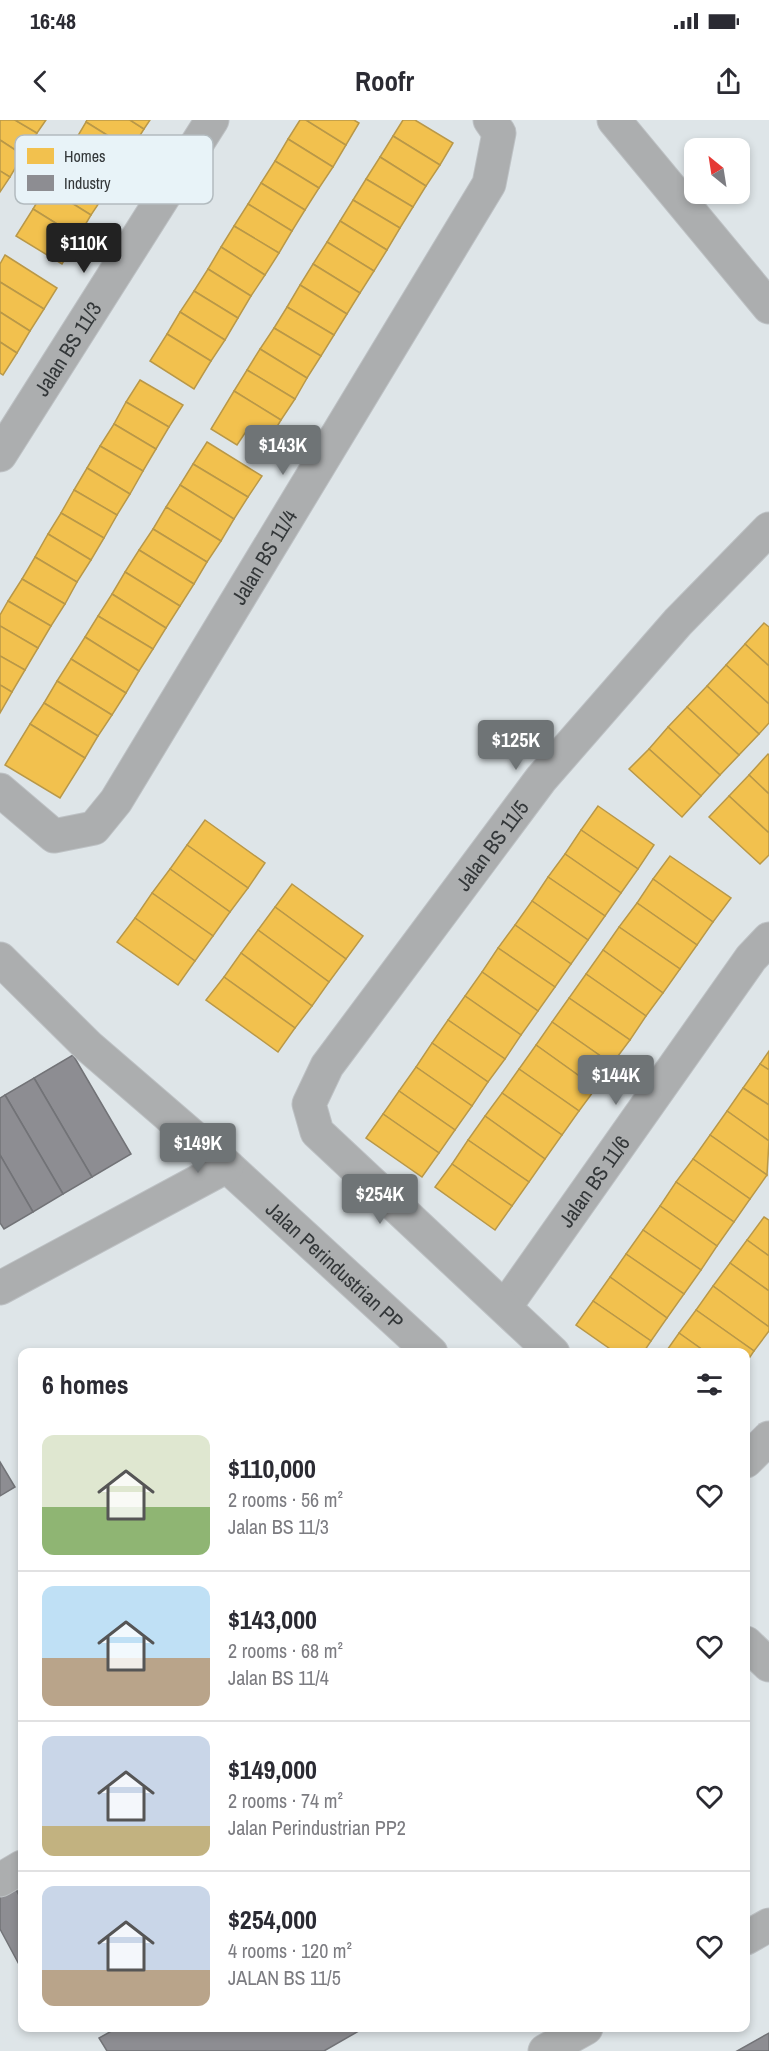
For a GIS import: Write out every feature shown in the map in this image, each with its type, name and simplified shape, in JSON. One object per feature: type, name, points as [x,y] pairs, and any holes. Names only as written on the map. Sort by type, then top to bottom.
[{"type":"street","name":"Jalan BS 11/3","points":[[203,135],[212,120]]},
{"type":"street","name":"Jalan BS 11/4","points":[[0,790],[54,836],[94,828],[116,801],[489,184],[499,133],[490,120]]},
{"type":"street","points":[[614,120],[769,307]]},
{"type":"street","name":"Jalan BS 11/3","points":[[0,455],[159,204]]},
{"type":"street","name":"Jalan BS 11/5","points":[[505,1307],[318,1132],[309,1104],[327,1066],[541,779],[678,622],[769,529]]},
{"type":"street","name":"Jalan BS 11/6","points":[[505,1307],[751,958],[769,939]]},
{"type":"street","name":"Jalan Perindustrian PP","points":[[0,959],[88,1046],[227,1166],[425,1348]]},
{"type":"street","points":[[0,1288],[227,1166]]},
{"type":"street","points":[[505,1307],[548,1348]]},
{"type":"street","points":[[750,1457],[769,1438]]},
{"type":"street","points":[[750,1647],[769,1665]]},
{"type":"street","points":[[0,1880],[18,1869]]},
{"type":"street","points":[[750,1936],[769,1925]]},
{"type":"street","points":[[545,2051],[579,2032]]},
{"type":"building: Homes","points":[[0,120],[15,120],[37,133],[36,135],[15,135],[15,150],[0,140]]},
{"type":"building: Homes","points":[[15,120],[46,120],[37,133]]},
{"type":"building: Homes","points":[[87,120],[130,120],[144,129],[140,135],[107,135],[86,122]]},
{"type":"building: Homes","points":[[130,120],[150,120],[144,129]]},
{"type":"building: Homes","points":[[300,120],[306,120],[346,145],[333,167],[288,139]]},
{"type":"building: Homes","points":[[306,120],[354,120],[359,123],[346,145]]},
{"type":"building: Homes","points":[[403,120],[415,120],[453,143],[440,165],[393,136]]},
{"type":"building: Homes","points":[[86,122],[107,135],[78,135]]},
{"type":"building: Homes","points":[[393,136],[440,165],[426,186],[380,157]]},
{"type":"building: Homes","points":[[288,139],[333,167],[319,188],[275,161]]},
{"type":"building: Homes","points":[[0,140],[15,150],[15,169],[10,177],[0,171]]},
{"type":"building: Homes","points":[[380,157],[426,186],[413,207],[366,179]]},
{"type":"building: Homes","points":[[275,161],[319,188],[305,210],[261,183]]},
{"type":"building: Homes","points":[[0,171],[10,177],[0,192]]},
{"type":"building: Homes","points":[[366,179],[413,207],[400,228],[353,200]]},
{"type":"building: Homes","points":[[261,183],[305,210],[292,231],[248,204]]},
{"type":"building: Homes","points":[[353,200],[400,228],[387,250],[340,221]]},
{"type":"building: Homes","points":[[36,204],[73,204],[91,215],[78,237],[33,209]]},
{"type":"building: Homes","points":[[73,204],[98,204],[91,215]]},
{"type":"building: Homes","points":[[248,204],[292,231],[279,253],[234,226]]},
{"type":"building: Homes","points":[[33,209],[78,237],[62,264],[16,236]]},
{"type":"building: Homes","points":[[340,221],[387,250],[374,271],[327,242]]},
{"type":"building: Homes","points":[[234,226],[279,253],[265,275],[221,247]]},
{"type":"building: Homes","points":[[327,242],[374,271],[360,293],[313,264]]},
{"type":"building: Homes","points":[[221,247],[265,275],[251,296],[208,269]]},
{"type":"building: Homes","points":[[5,255],[57,288],[44,309],[0,282],[0,264]]},
{"type":"building: Homes","points":[[313,264],[360,293],[347,314],[300,285]]},
{"type":"building: Homes","points":[[208,269],[251,296],[238,318],[194,291]]},
{"type":"building: Homes","points":[[0,282],[44,309],[30,331],[0,312]]},
{"type":"building: Homes","points":[[300,285],[347,314],[334,335],[287,307]]},
{"type":"building: Homes","points":[[194,291],[238,318],[225,340],[180,312]]},
{"type":"building: Homes","points":[[287,307],[334,335],[321,356],[274,328]]},
{"type":"building: Homes","points":[[0,312],[30,331],[17,353],[0,342]]},
{"type":"building: Homes","points":[[180,312],[225,340],[211,361],[167,334]]},
{"type":"building: Homes","points":[[274,328],[321,356],[307,378],[260,349]]},
{"type":"building: Homes","points":[[167,334],[211,361],[194,389],[150,361]]},
{"type":"building: Homes","points":[[0,342],[17,353],[3,375],[0,373]]},
{"type":"building: Homes","points":[[260,349],[307,378],[295,399],[247,370]]},
{"type":"building: Homes","points":[[247,370],[295,399],[281,420],[234,391]]},
{"type":"building: Homes","points":[[140,380],[183,405],[169,427],[126,402]]},
{"type":"building: Homes","points":[[234,391],[281,420],[266,445],[245,433],[237,445],[211,429]]},
{"type":"building: Homes","points":[[126,402],[169,427],[156,449],[114,424]]},
{"type":"building: Homes","points":[[114,424],[156,449],[143,471],[100,446]]},
{"type":"building: Homes","points":[[207,442],[262,476],[248,497],[193,464]]},
{"type":"building: Homes","points":[[100,446],[143,471],[130,494],[87,468]]},
{"type":"building: Homes","points":[[193,464],[248,497],[234,519],[180,485]]},
{"type":"building: Homes","points":[[87,468],[130,494],[117,515],[74,490]]},
{"type":"building: Homes","points":[[180,485],[234,519],[221,541],[166,507]]},
{"type":"building: Homes","points":[[74,490],[117,515],[104,538],[61,513]]},
{"type":"building: Homes","points":[[166,507],[221,541],[207,562],[153,529]]},
{"type":"building: Homes","points":[[61,513],[104,538],[91,560],[48,534]]},
{"type":"building: Homes","points":[[153,529],[207,562],[194,584],[139,550]]},
{"type":"building: Homes","points":[[48,534],[91,560],[77,582],[35,557]]},
{"type":"building: Homes","points":[[139,550],[194,584],[180,606],[125,572]]},
{"type":"building: Homes","points":[[35,557],[77,582],[65,604],[22,579]]},
{"type":"building: Homes","points":[[125,572],[180,606],[166,628],[112,594]]},
{"type":"building: Homes","points":[[22,579],[65,604],[51,626],[8,601]]},
{"type":"building: Homes","points":[[112,594],[166,628],[153,649],[98,616]]},
{"type":"building: Homes","points":[[8,601],[51,626],[38,648],[0,626],[0,615]]},
{"type":"building: Homes","points":[[98,616],[153,649],[139,671],[85,637]]},
{"type":"building: Homes","points":[[764,623],[769,627],[769,666],[745,644]]},
{"type":"building: Homes","points":[[0,626],[38,648],[25,670],[0,656]]},
{"type":"building: Homes","points":[[85,637],[139,671],[126,693],[71,659]]},
{"type":"building: Homes","points":[[745,644],[769,666],[769,704],[726,665]]},
{"type":"building: Homes","points":[[0,656],[25,670],[12,692],[0,685]]},
{"type":"building: Homes","points":[[71,659],[126,693],[112,715],[57,681]]},
{"type":"building: Homes","points":[[726,665],[769,704],[769,723],[759,734],[707,686]]},
{"type":"building: Homes","points":[[57,681],[112,715],[98,736],[44,703]]},
{"type":"building: Homes","points":[[0,685],[12,692],[0,713]]},
{"type":"building: Homes","points":[[707,686],[759,734],[739,755],[687,707]]},
{"type":"building: Homes","points":[[44,703],[98,736],[85,758],[30,724]]},
{"type":"building: Homes","points":[[687,707],[739,755],[720,775],[668,727]]},
{"type":"building: Homes","points":[[30,724],[85,758],[60,798],[5,765]]},
{"type":"building: Homes","points":[[668,727],[720,775],[701,796],[649,749]]},
{"type":"building: Homes","points":[[649,749],[701,796],[682,817],[629,769]]},
{"type":"building: Homes","points":[[769,755],[769,794],[749,775]]},
{"type":"building: Homes","points":[[749,775],[769,794],[769,833],[729,796]]},
{"type":"building: Homes","points":[[729,796],[769,833],[769,855],[760,864],[709,817]]},
{"type":"building: Homes","points":[[598,806],[654,845],[638,869],[581,830]]},
{"type":"building: Homes","points":[[205,820],[265,863],[248,888],[187,845]]},
{"type":"building: Homes","points":[[581,830],[638,869],[621,893],[565,854]]},
{"type":"building: Homes","points":[[187,845],[248,888],[230,912],[170,869]]},
{"type":"building: Homes","points":[[565,854],[621,893],[605,916],[548,877]]},
{"type":"building: Homes","points":[[670,856],[731,898],[713,922],[653,879]]},
{"type":"building: Homes","points":[[170,869],[230,912],[213,936],[152,893]]},
{"type":"building: Homes","points":[[548,877],[605,916],[588,940],[532,901]]},
{"type":"building: Homes","points":[[653,879],[713,922],[697,945],[637,903]]},
{"type":"building: Homes","points":[[292,884],[363,936],[346,959],[275,907]]},
{"type":"building: Homes","points":[[152,893],[213,936],[195,961],[135,918]]},
{"type":"building: Homes","points":[[532,901],[588,940],[571,964],[515,925]]},
{"type":"building: Homes","points":[[637,903],[697,945],[680,969],[619,927]]},
{"type":"building: Homes","points":[[275,907],[346,959],[329,982],[258,930]]},
{"type":"building: Homes","points":[[135,918],[195,961],[178,985],[117,942]]},
{"type":"building: Homes","points":[[515,925],[571,964],[555,987],[498,948]]},
{"type":"building: Homes","points":[[619,927],[680,969],[663,993],[603,950]]},
{"type":"building: Homes","points":[[258,930],[329,982],[312,1006],[241,953]]},
{"type":"building: Homes","points":[[498,948],[555,987],[538,1011],[482,972]]},
{"type":"building: Homes","points":[[603,950],[663,993],[646,1016],[586,974]]},
{"type":"building: Homes","points":[[241,953],[312,1006],[295,1028],[224,977]]},
{"type":"building: Homes","points":[[482,972],[538,1011],[521,1035],[465,996]]},
{"type":"building: Homes","points":[[586,974],[646,1016],[630,1040],[569,998]]},
{"type":"building: Homes","points":[[224,977],[295,1028],[278,1052],[206,1000]]},
{"type":"building: Homes","points":[[465,996],[521,1035],[505,1059],[448,1020]]},
{"type":"building: Homes","points":[[569,998],[630,1040],[612,1064],[552,1022]]},
{"type":"building: Homes","points":[[448,1020],[505,1059],[488,1082],[432,1043]]},
{"type":"building: Homes","points":[[552,1022],[612,1064],[596,1088],[536,1045]]},
{"type":"building: Homes","points":[[432,1043],[488,1082],[472,1106],[416,1067]]},
{"type":"building: Homes","points":[[536,1045],[596,1088],[579,1111],[519,1069]]},
{"type":"building: Homes","points":[[769,1051],[769,1070],[760,1064]]},
{"type":"building: Homes","points":[[760,1064],[769,1070],[769,1105],[743,1088]]},
{"type":"building: Homes","points":[[416,1067],[472,1106],[455,1130],[399,1091]]},
{"type":"building: Homes","points":[[519,1069],[579,1111],[562,1135],[502,1093]]},
{"type":"building: Homes","points":[[743,1088],[769,1105],[769,1141],[727,1111]]},
{"type":"building: Homes","points":[[399,1091],[455,1130],[439,1153],[383,1114]]},
{"type":"building: Homes","points":[[502,1093],[562,1135],[545,1159],[485,1116]]},
{"type":"building: Homes","points":[[727,1111],[769,1141],[767,1175],[710,1135]]},
{"type":"building: Homes","points":[[383,1114],[439,1153],[422,1177],[366,1138]]},
{"type":"building: Homes","points":[[485,1116],[545,1159],[529,1182],[468,1140]]},
{"type":"building: Homes","points":[[710,1135],[767,1175],[750,1199],[693,1159]]},
{"type":"building: Homes","points":[[468,1140],[529,1182],[512,1206],[452,1164]]},
{"type":"building: Homes","points":[[693,1159],[750,1199],[734,1222],[676,1182]]},
{"type":"building: Homes","points":[[452,1164],[512,1206],[495,1230],[435,1187]]},
{"type":"building: Homes","points":[[676,1182],[734,1222],[717,1246],[660,1206]]},
{"type":"building: Homes","points":[[660,1206],[717,1246],[701,1270],[643,1230]]},
{"type":"building: Homes","points":[[764,1217],[769,1220],[769,1256],[747,1240]]},
{"type":"building: Homes","points":[[643,1230],[701,1270],[684,1294],[626,1254]]},
{"type":"building: Homes","points":[[747,1240],[769,1256],[769,1291],[730,1263]]},
{"type":"building: Homes","points":[[626,1254],[684,1294],[667,1318],[610,1277]]},
{"type":"building: Homes","points":[[730,1263],[769,1291],[769,1327],[713,1286]]},
{"type":"building: Homes","points":[[610,1277],[667,1318],[651,1341],[593,1301]]},
{"type":"building: Homes","points":[[713,1286],[769,1327],[769,1331],[754,1351],[696,1310]]},
{"type":"building: Homes","points":[[593,1301],[651,1341],[646,1348],[609,1348],[576,1325]]},
{"type":"building: Homes","points":[[696,1310],[750,1348],[700,1348],[679,1333]]},
{"type":"building: Homes","points":[[679,1333],[700,1348],[668,1348]]},
{"type":"building: Industry","points":[[73,1055],[131,1154],[92,1177],[34,1078]]},
{"type":"building: Industry","points":[[34,1078],[92,1177],[63,1194],[5,1095]]},
{"type":"building: Industry","points":[[5,1095],[63,1194],[33,1212],[0,1155],[0,1098]]},
{"type":"building: Industry","points":[[0,1155],[33,1212],[4,1229],[0,1223]]},
{"type":"building: Industry","points":[[0,1462],[15,1487],[0,1496]]},
{"type":"building: Industry","points":[[18,1881],[18,1893],[13,1884]]},
{"type":"building: Industry","points":[[13,1884],[18,1893],[18,1963],[0,1929],[0,1891]]},
{"type":"building: Industry","points":[[110,2032],[357,2032],[324,2051],[107,2051],[99,2038]]},
{"type":"building: Industry","points":[[769,2033],[769,2051],[737,2051]]}]
